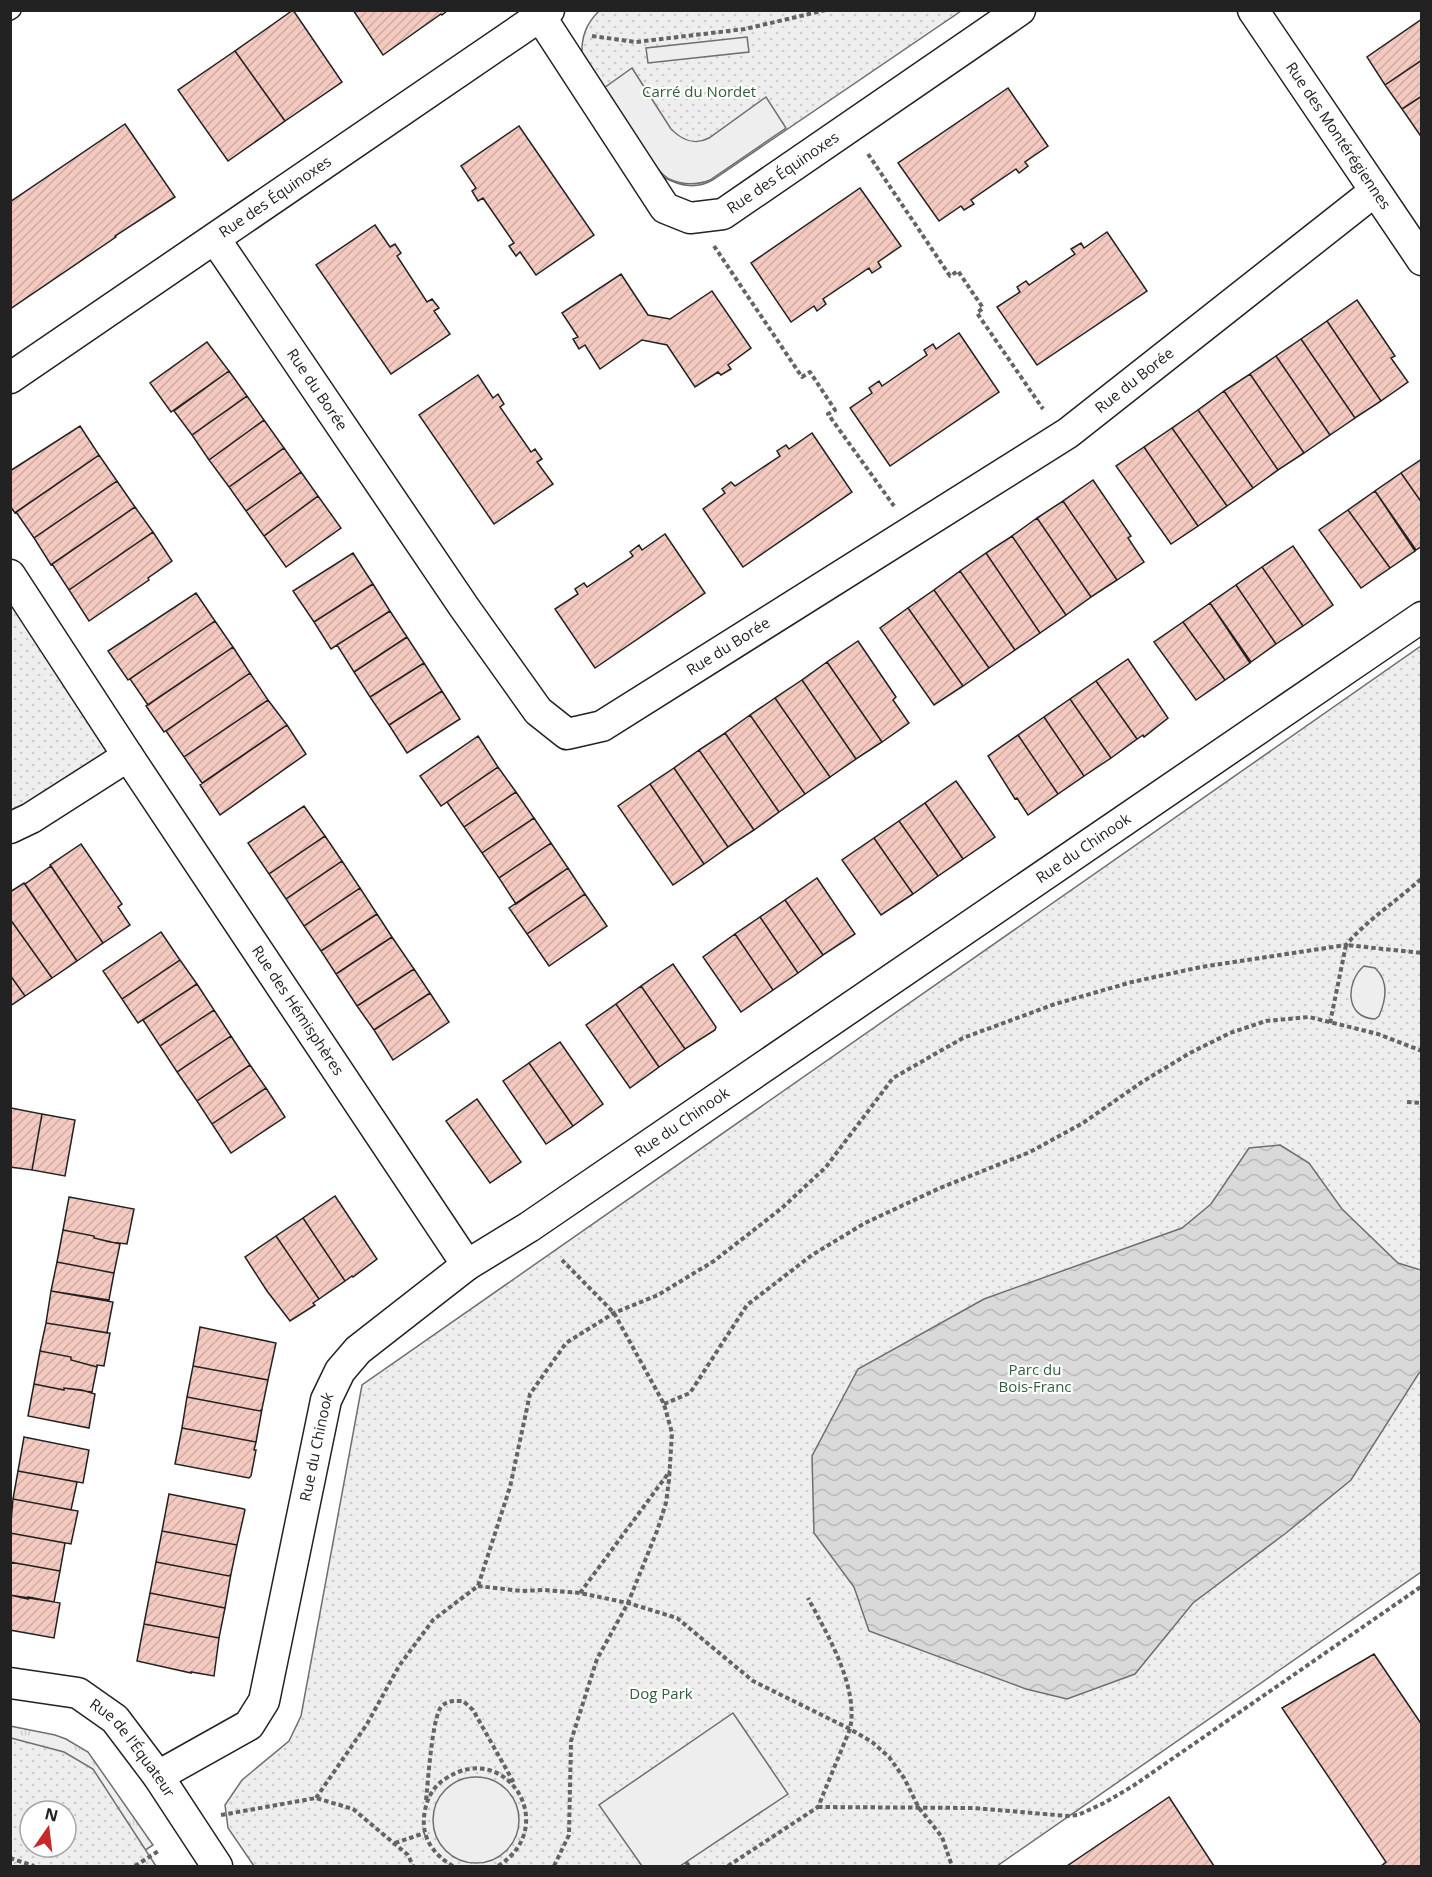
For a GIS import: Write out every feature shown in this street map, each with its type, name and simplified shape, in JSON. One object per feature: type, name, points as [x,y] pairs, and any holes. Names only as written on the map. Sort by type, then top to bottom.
[{"type":"street","name":"Rue des Équinoxes","points":[[10,378],[545,13],[665,208],[690,218],[723,214],[1020,10]]},
{"type":"street","name":"Rue des Montérégiennes","points":[[1253,10],[1422,260]]},
{"type":"street","name":"Rue du Borée","points":[[215,239],[477,626],[538,711],[567,734],[602,726],[1068,433],[1375,191]]},
{"type":"street","name":"Rue des Hémisphères","points":[[10,575],[466,1265]]},
{"type":"street","name":"Rue du Chinook","points":[[158,1776],[249,1725],[264,1701],[326,1400],[340,1371],[358,1350],[466,1265],[538,1220],[1422,617]]},
{"type":"street","points":[[10,828],[31,818],[128,756]]},
{"type":"street","name":"Rue de l'Équateur","points":[[10,1683],[78,1693],[116,1719],[158,1776],[217,1866]]},
{"type":"path","points":[[588,34],[601,38],[636,42],[745,29],[826,10]]},
{"type":"path","points":[[866,151],[950,276],[958,271],[983,308],[977,313],[1043,409]]},
{"type":"path","points":[[711,242],[802,377],[810,372],[835,410],[828,414],[896,509]]},
{"type":"path","points":[[1330,1023],[1346,945],[1360,928],[1399,899],[1422,878]]},
{"type":"path","points":[[316,1798],[368,1724],[399,1666],[433,1620],[478,1586],[510,1487],[530,1394],[566,1343],[614,1313],[658,1295],[714,1261],[782,1208],[826,1167],[893,1078],[963,1038],[1055,1004],[1132,982],[1201,967],[1346,945],[1422,953]]},
{"type":"path","points":[[664,1404],[690,1393],[747,1305],[812,1255],[865,1222],[940,1188],[1030,1152],[1083,1123],[1190,1053],[1230,1034],[1266,1022],[1309,1017],[1378,1034],[1422,1051]]},
{"type":"path","points":[[1407,1102],[1422,1103]]},
{"type":"path","points":[[554,1866],[569,1835],[571,1741],[597,1659],[628,1603],[657,1532],[666,1503],[672,1433],[664,1404],[614,1313],[562,1260]]},
{"type":"path","points":[[580,1593],[670,1471]]},
{"type":"path","points":[[478,1586],[521,1591],[580,1593],[628,1603],[677,1618],[753,1681],[850,1729],[872,1742],[889,1757],[904,1778],[919,1808],[942,1837],[952,1866]]},
{"type":"path","points":[[728,1866],[818,1807],[1006,1810],[1057,1816],[1077,1815],[1133,1786],[1422,1586]]},
{"type":"path","points":[[808,1598],[831,1644],[852,1702],[850,1729],[818,1807]]},
{"type":"path","points":[[453,1866],[435,1853],[425,1832],[425,1810],[436,1720],[442,1706],[448,1702],[463,1701],[473,1710],[524,1802],[527,1814],[524,1838],[518,1850],[498,1866]]},
{"type":"path","points":[[425,1810],[434,1789],[442,1781],[463,1770],[476,1768],[494,1772],[510,1781],[518,1791]]},
{"type":"path","points":[[211,1816],[316,1798],[353,1809],[408,1855],[413,1866]]},
{"type":"path","points":[[394,1844],[425,1832]]},
{"type":"path","points":[[135,1866],[160,1850]]},
{"type":"path","points":[[10,1858],[34,1866]]},
{"type":"green space","name":"Carré du Nordet","points":[[599,11],[961,11],[714,179],[701,185],[688,186],[663,177],[582,58],[585,32],[590,21]]},
{"type":"green space","points":[[747,37],[749,52],[648,63],[646,48]]},
{"type":"green space","points":[[632,68],[671,129],[688,141],[698,142],[709,138],[766,97],[786,128],[710,180],[690,184],[674,181],[653,164],[604,88]]},
{"type":"green space","points":[[10,575],[128,756],[10,828]]},
{"type":"green space","name":"Parc du Bois-Franc","points":[[1421,646],[1421,1572],[997,1866],[254,1866],[228,1828],[225,1805],[242,1780],[289,1741],[301,1716],[362,1385]]},
{"type":"green space","points":[[1364,966],[1375,968],[1383,979],[1385,991],[1383,1004],[1379,1016],[1375,1019],[1365,1017],[1358,1012],[1351,998],[1354,980]]},
{"type":"green space","points":[[733,1713],[788,1794],[680,1866],[642,1866],[599,1805]]},
{"type":"green space","points":[[10,1726],[55,1735],[88,1752],[153,1845],[121,1866],[44,1859],[78,1859],[78,1799],[18,1799],[18,1857],[11,1856]]},
{"type":"green space","points":[[11,1738],[64,1752],[93,1769],[156,1866],[11,1866]]},
{"type":"green space","points":[[476,1777],[500,1784],[512,1796],[519,1820],[512,1844],[500,1856],[476,1863],[452,1856],[440,1844],[433,1820],[440,1796],[452,1784]]},
{"type":"water","points":[[1280,1145],[1309,1163],[1342,1209],[1398,1263],[1421,1270],[1421,1372],[1351,1480],[1286,1533],[1193,1603],[1135,1674],[1067,1699],[1026,1689],[869,1631],[854,1587],[814,1533],[812,1456],[858,1369],[984,1299],[1182,1228],[1211,1204],[1249,1148]]},
{"type":"building","points":[[293,10],[342,82],[285,121],[235,51]]},
{"type":"building","points":[[353,10],[448,10],[383,55]]},
{"type":"building","points":[[1422,19],[1422,60],[1385,85],[1367,57]]},
{"type":"building","points":[[235,51],[285,121],[228,161],[178,90]]},
{"type":"building","points":[[1422,60],[1422,96],[1402,109],[1385,85]]},
{"type":"building","points":[[1008,88],[1048,146],[1025,162],[1028,166],[1019,173],[1016,169],[971,200],[974,204],[964,210],[961,206],[939,221],[898,163]]},
{"type":"building","points":[[1422,96],[1422,134],[1420,135],[1402,109]]},
{"type":"building","points":[[125,124],[175,197],[10,309],[10,202]]},
{"type":"building","points":[[519,126],[594,235],[536,275],[520,252],[516,256],[509,246],[514,243],[483,198],[478,201],[472,191],[476,188],[461,166]]},
{"type":"building","points":[[860,188],[901,246],[878,262],[881,267],[872,273],[869,268],[823,299],[826,304],[817,311],[814,306],[791,322],[751,263]]},
{"type":"building","points":[[375,225],[390,247],[395,244],[401,253],[397,256],[427,302],[432,299],[439,308],[434,311],[450,334],[391,374],[316,265]]},
{"type":"building","points":[[1107,232],[1147,291],[1037,365],[997,307],[1020,292],[1017,287],[1026,281],[1029,285],[1075,254],[1071,249],[1081,243],[1084,248]]},
{"type":"building","points":[[621,274],[648,315],[670,319],[712,291],[751,348],[728,365],[731,369],[721,375],[718,372],[695,387],[667,345],[642,340],[600,369],[585,345],[579,349],[573,339],[578,337],[562,313]]},
{"type":"building","points":[[1357,300],[1395,356],[1391,358],[1408,382],[1381,401],[1327,321]]},
{"type":"building","points":[[1327,321],[1381,401],[1355,418],[1301,339]]},
{"type":"building","points":[[959,333],[999,392],[890,466],[850,408],[872,393],[869,388],[879,381],[882,386],[927,355],[924,350],[933,344],[936,349]]},
{"type":"building","points":[[1301,339],[1355,418],[1330,435],[1276,356]]},
{"type":"building","points":[[207,342],[229,371],[171,412],[150,383]]},
{"type":"building","points":[[1276,356],[1330,435],[1304,453],[1250,374]]},
{"type":"building","points":[[229,371],[247,396],[192,435],[174,411]]},
{"type":"building","points":[[1250,374],[1304,453],[1278,470],[1224,391]]},
{"type":"building","points":[[478,375],[493,398],[498,394],[504,404],[500,407],[531,452],[535,449],[542,459],[537,462],[553,484],[494,524],[419,415]]},
{"type":"building","points":[[1224,391],[1278,470],[1253,488],[1198,410]]},
{"type":"building","points":[[247,396],[264,420],[209,460],[192,435]]},
{"type":"building","points":[[1198,410],[1253,488],[1227,506],[1172,428]]},
{"type":"building","points":[[264,420],[284,448],[229,487],[209,460]]},
{"type":"building","points":[[80,426],[99,455],[15,513],[10,506],[10,471]]},
{"type":"building","points":[[1172,428],[1227,506],[1198,526],[1144,447]]},
{"type":"building","points":[[812,433],[852,492],[743,567],[703,509],[725,493],[722,489],[731,482],[735,486],[780,456],[777,451],[786,445],[789,449]]},
{"type":"building","points":[[1144,447],[1198,526],[1171,544],[1116,466]]},
{"type":"building","points":[[284,448],[301,472],[246,511],[229,487]]},
{"type":"building","points":[[99,455],[117,481],[34,538],[16,512]]},
{"type":"building","points":[[1422,459],[1422,503],[1401,473]]},
{"type":"building","points":[[301,472],[318,496],[264,536],[246,511]]},
{"type":"building","points":[[1401,473],[1422,503],[1422,546],[1416,550],[1375,491]]},
{"type":"building","points":[[1093,480],[1131,536],[1128,538],[1144,562],[1117,580],[1063,501]]},
{"type":"building","points":[[117,481],[135,507],[51,565],[34,538]]},
{"type":"building","points":[[1375,491],[1415,551],[1390,568],[1348,510]]},
{"type":"building","points":[[318,496],[341,528],[286,567],[264,536]]},
{"type":"building","points":[[1063,501],[1117,580],[1091,597],[1037,518]]},
{"type":"building","points":[[135,507],[153,532],[69,590],[52,564]]},
{"type":"building","points":[[1348,510],[1390,568],[1361,588],[1319,530]]},
{"type":"building","points":[[1037,518],[1091,597],[1066,615],[1012,536]]},
{"type":"building","points":[[153,532],[172,561],[148,578],[149,580],[89,621],[69,590]]},
{"type":"building","points":[[665,534],[705,593],[595,668],[555,609],[578,594],[575,589],[584,583],[587,587],[633,556],[630,552],[639,545],[642,550]]},
{"type":"building","points":[[1012,536],[1066,615],[1040,633],[986,553]]},
{"type":"building","points":[[1293,546],[1333,605],[1303,626],[1262,567]]},
{"type":"building","points":[[353,553],[373,584],[314,622],[293,591]]},
{"type":"building","points":[[986,553],[1040,633],[1015,650],[960,571]]},
{"type":"building","points":[[1262,567],[1303,626],[1276,644],[1236,585]]},
{"type":"building","points":[[960,571],[1015,650],[989,668],[934,590]]},
{"type":"building","points":[[373,584],[390,611],[331,649],[314,622]]},
{"type":"building","points":[[1236,585],[1276,644],[1251,662],[1210,603]]},
{"type":"building","points":[[934,590],[989,668],[963,686],[908,608]]},
{"type":"building","points":[[196,593],[215,621],[128,680],[108,651]]},
{"type":"building","points":[[1210,603],[1250,663],[1225,680],[1183,622]]},
{"type":"building","points":[[908,608],[963,686],[934,705],[880,628]]},
{"type":"building","points":[[390,611],[407,637],[354,672],[337,645]]},
{"type":"building","points":[[215,621],[233,647],[148,705],[130,679]]},
{"type":"building","points":[[1183,622],[1225,680],[1196,700],[1154,642]]},
{"type":"building","points":[[407,637],[424,663],[370,697],[354,672]]},
{"type":"building","points":[[858,641],[896,697],[893,700],[909,723],[882,742],[827,662]]},
{"type":"building","points":[[233,647],[250,673],[164,732],[146,706]]},
{"type":"building","points":[[1128,659],[1168,718],[1144,737],[1143,735],[1137,739],[1096,681]]},
{"type":"building","points":[[827,662],[882,742],[856,759],[802,680]]},
{"type":"building","points":[[424,663],[442,691],[389,725],[370,697]]},
{"type":"building","points":[[250,673],[268,700],[184,757],[166,731]]},
{"type":"building","points":[[802,680],[856,759],[830,777],[775,698]]},
{"type":"building","points":[[1096,681],[1137,739],[1111,758],[1070,699]]},
{"type":"building","points":[[442,691],[460,719],[407,753],[389,725]]},
{"type":"building","points":[[775,698],[830,777],[805,794],[750,715]]},
{"type":"building","points":[[1070,699],[1111,758],[1084,776],[1044,717]]},
{"type":"building","points":[[268,700],[287,725],[202,783],[184,757]]},
{"type":"building","points":[[750,715],[805,794],[779,812],[725,733]]},
{"type":"building","points":[[1044,717],[1084,776],[1058,794],[1018,735]]},
{"type":"building","points":[[287,725],[306,754],[220,815],[200,785]]},
{"type":"building","points":[[725,733],[779,812],[754,830],[699,750]]},
{"type":"building","points":[[1018,735],[1058,794],[1028,815],[988,756]]},
{"type":"building","points":[[478,736],[498,767],[441,806],[420,776]]},
{"type":"building","points":[[699,750],[754,830],[728,847],[674,768]]},
{"type":"building","points":[[498,767],[516,792],[464,827],[447,802]]},
{"type":"building","points":[[674,768],[728,847],[704,864],[650,784]]},
{"type":"building","points":[[956,781],[995,837],[963,859],[925,803]]},
{"type":"building","points":[[650,784],[704,864],[673,885],[618,806]]},
{"type":"building","points":[[516,792],[534,818],[482,853],[464,827]]},
{"type":"building","points":[[925,803],[963,859],[938,876],[899,821]]},
{"type":"building","points":[[304,806],[325,836],[269,874],[248,843]]},
{"type":"building","points":[[534,818],[551,843],[499,878],[482,853]]},
{"type":"building","points":[[899,821],[938,876],[913,894],[874,838]]},
{"type":"building","points":[[325,836],[342,861],[286,899],[269,874]]},
{"type":"building","points":[[874,838],[913,894],[881,915],[842,860]]},
{"type":"building","points":[[551,843],[568,868],[516,904],[499,878]]},
{"type":"building","points":[[81,844],[122,904],[118,907],[130,925],[103,943],[50,865]]},
{"type":"building","points":[[342,861],[360,888],[304,926],[286,899]]},
{"type":"building","points":[[51,866],[103,943],[77,961],[25,884]]},
{"type":"building","points":[[568,868],[585,894],[527,934],[509,908]]},
{"type":"building","points":[[817,878],[855,934],[823,955],[785,900]]},
{"type":"building","points":[[24,883],[77,961],[52,978],[10,919],[10,892]]},
{"type":"building","points":[[360,888],[377,914],[321,951],[304,926]]},
{"type":"building","points":[[585,894],[607,926],[549,966],[527,934]]},
{"type":"building","points":[[785,900],[823,955],[798,973],[760,917]]},
{"type":"building","points":[[377,914],[392,937],[336,974],[321,951]]},
{"type":"building","points":[[760,917],[798,973],[773,990],[735,934]]},
{"type":"building","points":[[10,919],[52,978],[25,996],[10,975]]},
{"type":"building","points":[[161,932],[180,960],[122,999],[103,971]]},
{"type":"building","points":[[735,934],[773,990],[741,1012],[703,957]]},
{"type":"building","points":[[392,937],[414,969],[357,1006],[336,974]]},
{"type":"building","points":[[180,960],[197,984],[138,1023],[122,999]]},
{"type":"building","points":[[673,964],[716,1027],[715,1030],[685,1049],[641,986]]},
{"type":"building","points":[[414,969],[430,993],[374,1030],[357,1006]]},
{"type":"building","points":[[10,975],[25,996],[10,1006]]},
{"type":"building","points":[[197,984],[214,1010],[160,1046],[143,1020]]},
{"type":"building","points":[[641,986],[685,1049],[659,1067],[616,1004]]},
{"type":"building","points":[[430,993],[449,1022],[393,1060],[374,1030]]},
{"type":"building","points":[[616,1004],[659,1067],[630,1088],[586,1025]]},
{"type":"building","points":[[214,1010],[231,1036],[177,1072],[160,1046]]},
{"type":"building","points":[[231,1036],[250,1065],[197,1101],[177,1072]]},
{"type":"building","points":[[560,1042],[603,1104],[573,1126],[529,1063]]},
{"type":"building","points":[[529,1063],[573,1126],[546,1144],[503,1081]]},
{"type":"building","points":[[250,1065],[266,1088],[212,1124],[197,1101]]},
{"type":"building","points":[[266,1088],[285,1117],[231,1153],[212,1124]]},
{"type":"building","points":[[477,1099],[521,1162],[490,1183],[446,1121]]},
{"type":"building","points":[[11,1108],[42,1114],[32,1170],[10,1167]]},
{"type":"building","points":[[42,1114],[75,1120],[65,1176],[32,1170]]},
{"type":"building","points":[[335,1196],[377,1259],[345,1281],[303,1218]]},
{"type":"building","points":[[69,1197],[134,1209],[127,1244],[63,1230]]},
{"type":"building","points":[[303,1218],[345,1281],[319,1299],[276,1236]]},
{"type":"building","points":[[63,1230],[120,1244],[114,1273],[57,1262]]},
{"type":"building","points":[[276,1236],[319,1299],[313,1303],[315,1305],[290,1321],[245,1257]]},
{"type":"building","points":[[57,1262],[114,1273],[109,1300],[51,1291]]},
{"type":"building","points":[[51,1291],[113,1302],[107,1333],[46,1323]]},
{"type":"building","points":[[46,1323],[110,1333],[104,1366],[97,1365],[97,1367],[71,1360],[71,1357],[40,1351]]},
{"type":"building","points":[[200,1327],[276,1343],[268,1380],[193,1366]]},
{"type":"building","points":[[40,1351],[71,1357],[71,1360],[97,1367],[92,1392],[64,1388],[64,1390],[34,1384]]},
{"type":"building","points":[[193,1366],[268,1380],[262,1409],[260,1411],[187,1397]]},
{"type":"building","points":[[34,1384],[64,1390],[64,1388],[82,1390],[95,1394],[89,1428],[28,1416]]},
{"type":"building","points":[[187,1397],[260,1411],[262,1409],[256,1442],[182,1428]]},
{"type":"building","points":[[182,1428],[256,1442],[251,1476],[249,1478],[175,1464]]},
{"type":"building","points":[[24,1437],[89,1450],[83,1483],[18,1471]]},
{"type":"building","points":[[18,1471],[77,1482],[71,1510],[13,1499]]},
{"type":"building","points":[[169,1494],[244,1509],[237,1545],[162,1531]]},
{"type":"building","points":[[13,1499],[78,1511],[71,1544],[10,1533]]},
{"type":"building","points":[[162,1531],[237,1545],[231,1574],[229,1576],[156,1562]]},
{"type":"building","points":[[10,1533],[65,1543],[60,1571],[10,1562]]},
{"type":"building","points":[[10,1562],[60,1571],[54,1602],[10,1595]]},
{"type":"building","points":[[156,1562],[229,1576],[231,1574],[225,1608],[150,1593]]},
{"type":"building","points":[[150,1593],[225,1608],[219,1638],[144,1624]]},
{"type":"building","points":[[10,1595],[60,1603],[54,1638],[10,1630]]},
{"type":"building","points":[[144,1624],[219,1638],[214,1676],[137,1661]]},
{"type":"building","points":[[1374,1654],[1422,1725],[1422,1866],[1381,1866],[1386,1862],[1282,1708]]},
{"type":"building","points":[[1169,1797],[1214,1866],[1067,1866]]},
{"type":"park label","name":"Dog Park","points":[[661,1694]]}]
